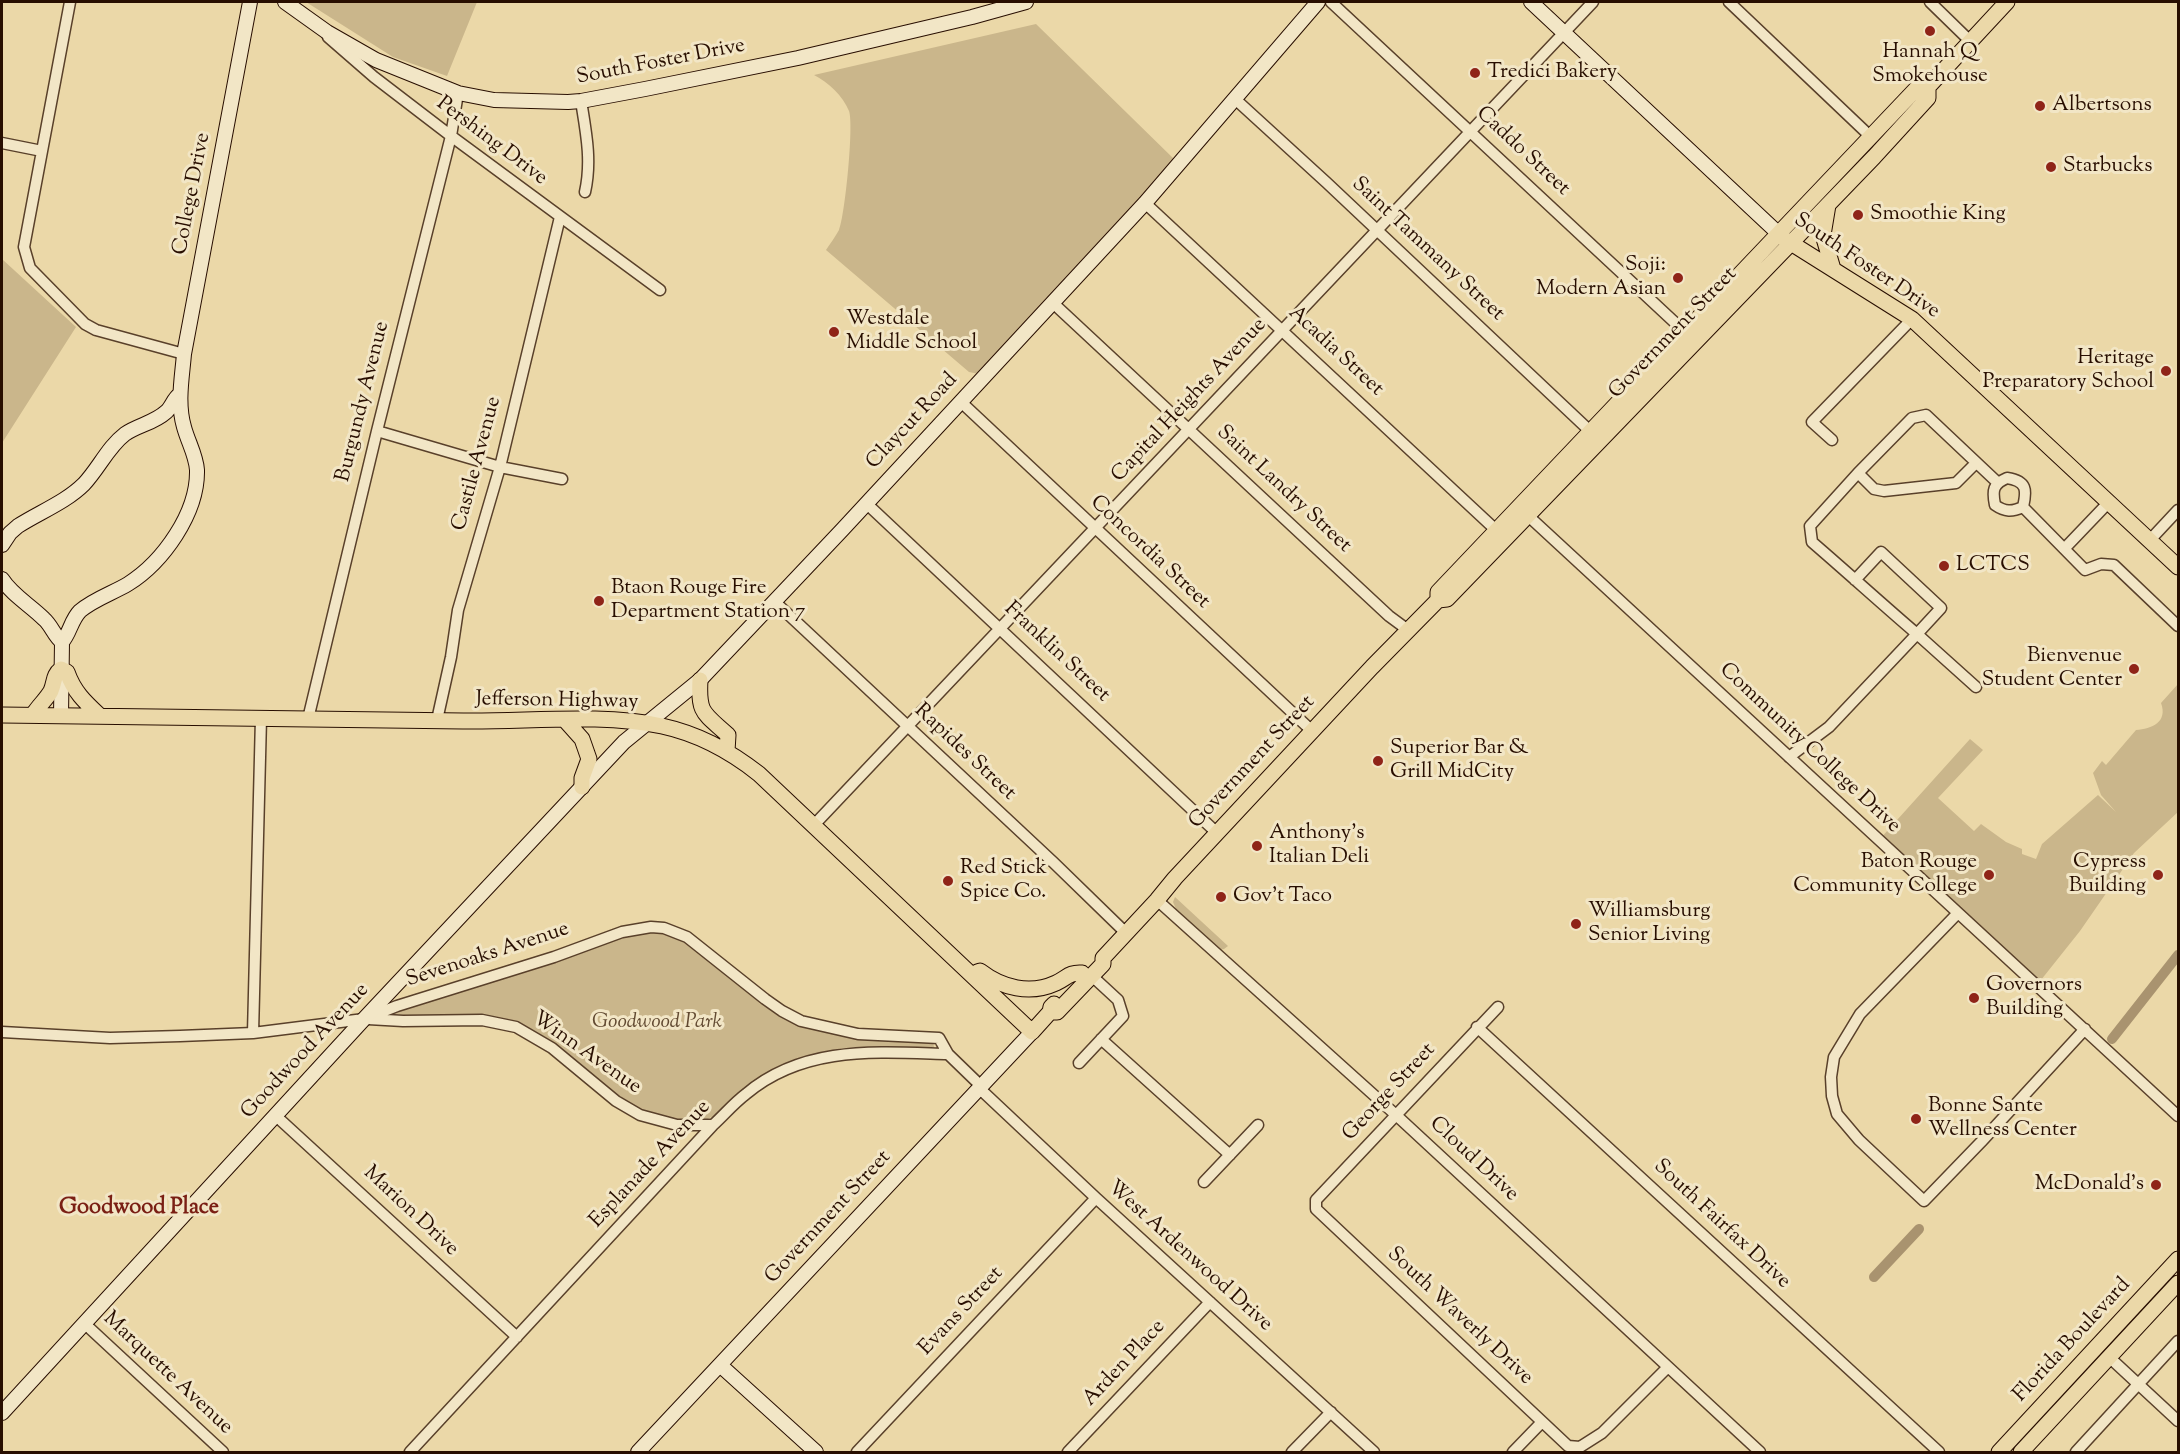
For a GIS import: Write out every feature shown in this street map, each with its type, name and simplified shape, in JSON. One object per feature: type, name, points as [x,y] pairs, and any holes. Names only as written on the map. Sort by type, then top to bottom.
[{"type":"main road","name":"Government Street","points":[[1032,1032],[1050,1012],[1051,1007],[1103,964],[1103,958],[1175,878],[1408,630],[1438,600],[1448,599],[1477,568],[1591,432],[1685,333],[1785,239],[1828,205],[1928,98],[1928,87],[2007,2]]},
{"type":"main road","name":"Government Street","points":[[1438,600],[1438,591],[1497,531],[1524,511],[1785,239],[1871,137],[1917,88],[1928,87]]},
{"type":"main road","points":[[1828,205],[1823,235],[1833,268]]},
{"type":"main road","name":"South Foster Drive","points":[[1785,239],[1912,319],[2178,567]]},
{"type":"main road","points":[[1477,568],[1478,561],[1497,541],[1499,537],[1497,531]]},
{"type":"main road","points":[[33,716],[38,706],[50,693],[55,674],[61,669],[68,672],[76,692],[100,716]]},
{"type":"main road","points":[[700,680],[699,701],[702,711],[728,735],[727,751]]},
{"type":"main road","name":"Jefferson Highway","points":[[2,715],[612,721],[646,724],[688,734],[727,751],[759,774],[1032,1032]]},
{"type":"main road","points":[[565,720],[582,739],[589,759],[582,778],[582,787]]},
{"type":"main road","points":[[972,974],[980,971],[998,983],[1025,989],[1048,986],[1072,973],[1087,975]]},
{"type":"main road","name":"Florida Boulevard","points":[[1999,1452],[2178,1258]]},
{"type":"main road","name":"Florida Boulevard","points":[[2021,1452],[2178,1283]]},
{"type":"main road","points":[[2053,1393],[2066,1405]]},
{"type":"street","points":[[70,2],[24,247],[30,268],[76,317],[96,330],[184,354]]},
{"type":"street","points":[[249,7],[259,2]]},
{"type":"street","points":[[273,2],[289,4]]},
{"type":"street","name":"South Foster Drive","points":[[289,4],[350,46],[376,60],[458,93],[494,100],[581,101],[798,58],[1026,2]]},
{"type":"street","name":"Claycut Road","points":[[646,724],[700,680],[867,504],[1145,203],[1318,2]]},
{"type":"street","name":"Caddo Street","points":[[1331,2],[1685,333]]},
{"type":"street","name":"South Foster Drive","points":[[1531,2],[1785,239]]},
{"type":"street","name":"Capital Heights Avenue","points":[[814,825],[1002,629],[1593,2]]},
{"type":"street","points":[[1729,2],[1871,137]]},
{"type":"street","points":[[1930,2],[1970,41]]},
{"type":"street","name":"College Drive","points":[[61,716],[62,642],[71,624],[82,609],[139,577],[168,548],[184,519],[196,484],[196,459],[182,420],[180,394],[184,354],[249,7]]},
{"type":"street","name":"Pershing Drive","points":[[305,17],[374,77],[660,290]]},
{"type":"street","name":"Burgundy Avenue","points":[[308,719],[451,136],[458,93]]},
{"type":"street","name":"Saint Tammany Street","points":[[1234,98],[1591,432]]},
{"type":"street","points":[[581,101],[588,148],[589,175],[585,192]]},
{"type":"street","points":[[2,143],[42,151]]},
{"type":"street","name":"Acadia Street","points":[[1145,203],[1497,531]]},
{"type":"street","name":"Castile Avenue","points":[[437,720],[451,657],[458,610],[500,467],[560,217]]},
{"type":"street","name":"Saint Landry Street","points":[[1053,303],[1389,616],[1408,630]]},
{"type":"street","points":[[1832,440],[1812,422],[1912,319]]},
{"type":"street","points":[[2,545],[18,526],[76,491],[125,434],[165,414],[174,398],[180,394]]},
{"type":"street","name":"Concordia Street","points":[[961,402],[1312,731]]},
{"type":"street","points":[[1976,687],[1812,542],[1810,526],[1857,472],[1912,418],[1926,415],[1997,482]]},
{"type":"street","points":[[153,421],[174,426],[187,436]]},
{"type":"street","points":[[377,431],[500,467],[562,479]]},
{"type":"street","points":[[1857,472],[1874,489],[1884,491],[1956,483],[1976,463]]},
{"type":"street","points":[[2007,478],[2018,479],[2024,487],[2023,507],[2014,511],[2003,511],[1995,505],[1992,492],[1997,482],[2007,478]]},
{"type":"street","points":[[2065,548],[2109,502]]},
{"type":"street","name":"Franklin Street","points":[[867,504],[1217,833]]},
{"type":"street","points":[[2023,507],[2085,570],[2101,564],[2114,565],[2178,626]]},
{"type":"street","points":[[2150,540],[2178,510]]},
{"type":"street","name":"Community College Drive","points":[[1524,511],[2178,1116]]},
{"type":"street","points":[[1790,757],[1829,727],[1941,608],[1881,552],[1855,579]]},
{"type":"street","points":[[2,579],[9,589],[50,625],[56,638],[62,642]]},
{"type":"street","name":"Rapides Street","points":[[775,602],[1126,933]]},
{"type":"street","points":[[253,1033],[261,718]]},
{"type":"street","name":"Goodwood Avenue","points":[[2,1413],[364,1019],[624,742],[646,724]]},
{"type":"street","name":"Cloud Drive","points":[[1157,900],[1396,1115],[1760,1452]]},
{"type":"street","points":[[1958,913],[1860,1014],[1834,1057],[1831,1077],[1832,1096],[1838,1114],[1859,1140],[1924,1201],[2085,1029]]},
{"type":"street","name":"Sevenoaks Avenue","points":[[2,1032],[110,1038],[253,1033],[364,1019],[397,1006],[554,957],[622,932],[651,927],[664,928],[687,938],[765,999],[801,1021],[858,1034],[939,1038],[948,1054]]},
{"type":"street","points":[[1079,1062],[1123,1016],[1118,1000],[1087,975]]},
{"type":"street","name":"George Street","points":[[1316,1209],[1316,1200],[1498,1007]]},
{"type":"street","name":"Winn Avenue","points":[[364,1019],[482,1020],[516,1027],[552,1048],[616,1101],[640,1115],[677,1125],[713,1125]]},
{"type":"street","name":"South Fairfax Drive","points":[[1477,1027],[1939,1452]]},
{"type":"street","name":"Government Street","points":[[638,1452],[1032,1032]]},
{"type":"street","points":[[1101,1039],[1230,1155]]},
{"type":"street","points":[[948,1054],[980,1087]]},
{"type":"street","name":"Esplanade Avenue","points":[[410,1452],[713,1125],[746,1093],[790,1067],[830,1055],[948,1054]]},
{"type":"street","name":"West Ardenwood Drive","points":[[980,1087],[1096,1198],[1374,1452]]},
{"type":"street","name":"Marion Drive","points":[[276,1116],[517,1337]]},
{"type":"street","points":[[1204,1182],[1258,1125]]},
{"type":"street","name":"Evans Street","points":[[857,1452],[1096,1198]]},
{"type":"street","name":"South Waverly Drive","points":[[1316,1209],[1568,1446],[1580,1447],[1602,1433],[1668,1367]]},
{"type":"street","name":"Arden Place","points":[[1068,1452],[1210,1302]]},
{"type":"street","name":"Marquette Avenue","points":[[84,1323],[223,1452]]},
{"type":"street","points":[[2076,1452],[2178,1341]]},
{"type":"street","points":[[2109,1357],[2178,1420]]},
{"type":"street","points":[[720,1365],[816,1452]]},
{"type":"street","points":[[1292,1452],[1331,1412]]},
{"type":"street","points":[[1513,1452],[1542,1422]]},
{"type":"green space","points":[[306,2],[477,2],[447,76],[393,57]]},
{"type":"green space","points":[[1036,24],[1175,160],[979,374],[969,372],[826,250],[839,230],[844,207],[850,120],[849,111],[839,95],[825,81],[814,75]]},
{"type":"green space","points":[[2,259],[76,327],[2,443]]},
{"type":"green space","points":[[2178,684],[2178,812],[2134,853],[2080,931],[2037,985],[1879,840],[1970,739],[1983,750],[1938,798],[1974,831],[1981,824],[2006,842],[2022,849],[2022,854],[2036,859],[2042,844],[2098,795],[2116,812],[2101,795],[2093,773],[2102,761],[2106,765],[2136,730],[2153,726],[2160,720],[2163,710],[2161,703]]},
{"type":"green space","points":[[1175,897],[1228,946],[1220,950],[1176,909],[1173,902]]},
{"type":"green space","name":"Goodwood Park","points":[[657,932],[673,934],[684,939],[792,1020],[933,1042],[934,1047],[842,1048],[793,1060],[752,1082],[714,1116],[705,1120],[678,1121],[649,1115],[620,1099],[521,1025],[476,1014],[400,1019],[390,1013],[623,936]]},
{"type":"waterway","points":[[2112,1039],[2178,955]]},
{"type":"waterway","points":[[1874,1277],[1919,1229]]},
{"type":"place","name":"Hannah Q Smokehouse","points":[[1930,31]]},
{"type":"place","name":"Tredici Bakery","points":[[1475,73]]},
{"type":"place","name":"Albertsons","points":[[2040,106]]},
{"type":"place","name":"Starbucks","points":[[2051,167]]},
{"type":"place","name":"Smoothie King","points":[[1858,215]]},
{"type":"place","name":"Soji: Modern Asian","points":[[1678,278]]},
{"type":"place","name":"Westdale Middle School","points":[[834,332]]},
{"type":"place","name":"Heritage Preparatory School","points":[[2166,371]]},
{"type":"place","name":"LCTCS","points":[[1944,566]]},
{"type":"place","name":"Btaon Rouge Fire Department Station 7","points":[[599,601]]},
{"type":"place","name":"Bienvenue Student Center","points":[[2134,669]]},
{"type":"place","name":"Superior Bar & Grill MidCity","points":[[1378,761]]},
{"type":"place","name":"Anthony's Italian Deli","points":[[1257,846]]},
{"type":"place","name":"Baton Rouge Community College","points":[[1989,875]]},
{"type":"place","name":"Cypress Building","points":[[2158,875]]},
{"type":"place","name":"Red Stick Spice Co.","points":[[948,881]]},
{"type":"place","name":"Gov't Taco","points":[[1221,897]]},
{"type":"place","name":"Williamsburg Senior Living","points":[[1576,924]]},
{"type":"place","name":"Governors Building","points":[[1974,998]]},
{"type":"place","name":"Bonne Sante Wellness Center","points":[[1916,1119]]},
{"type":"place","name":"McDonald's","points":[[2156,1185]]},
{"type":"district","name":"Goodwood Place","points":[[139,1209]]}]
